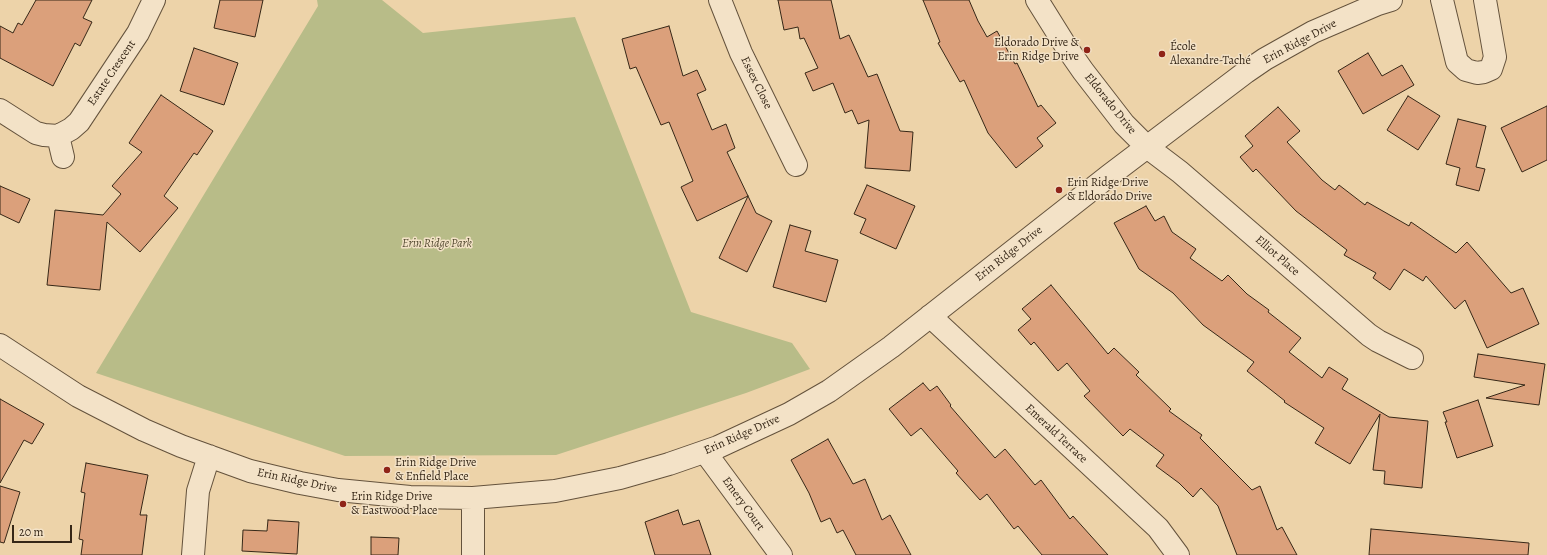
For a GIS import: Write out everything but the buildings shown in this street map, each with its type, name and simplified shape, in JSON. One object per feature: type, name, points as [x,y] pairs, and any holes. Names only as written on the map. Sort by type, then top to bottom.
[{"type":"street","name":"Estate Crescent","points":[[58,136],[71,129],[79,122],[138,34],[154,0]]},
{"type":"street","name":"Essex Close","points":[[720,0],[741,52],[796,165]]},
{"type":"street","name":"Eldorado Drive","points":[[1037,0],[1083,71],[1124,124],[1147,147]]},
{"type":"street","name":"Erin Ridge Drive","points":[[0,345],[78,396],[144,430],[250,471],[300,483],[338,490],[410,498],[473,498],[529,494],[585,486],[620,478],[705,452],[772,422],[829,391],[885,352],[1147,147],[1246,72],[1265,59],[1313,32],[1378,4],[1392,0]]},
{"type":"street","points":[[1442,0],[1458,62],[1466,70],[1476,73],[1491,69],[1495,57],[1485,0]]},
{"type":"street","points":[[0,110],[36,133],[58,136],[63,157]]},
{"type":"street","name":"Elliot Place","points":[[1147,147],[1180,172],[1369,335],[1378,342],[1412,358]]},
{"type":"street","name":"Emerald Terrace","points":[[930,316],[1158,528],[1178,555]]},
{"type":"street","name":"Emery Court","points":[[705,452],[781,555]]},
{"type":"street","points":[[193,555],[198,491],[209,456]]},
{"type":"street","points":[[473,498],[473,555]]},
{"type":"green space","name":"Erin Ridge Park","points":[[317,0],[382,0],[423,33],[575,17],[691,312],[792,343],[810,369],[746,393],[556,455],[345,456],[96,373],[318,6]]},
{"type":"place","name":"Eldorado Drive & Erin Ridge Drive","points":[[1087,50]]},
{"type":"place","name":"École Alexandre-Taché","points":[[1162,54]]},
{"type":"place","name":"Erin Ridge Drive & Eldorado Drive","points":[[1059,190]]},
{"type":"place","name":"Erin Ridge Drive & Enfield Place","points":[[387,470]]},
{"type":"place","name":"Erin Ridge Drive & Eastwood Place","points":[[343,504]]}]
